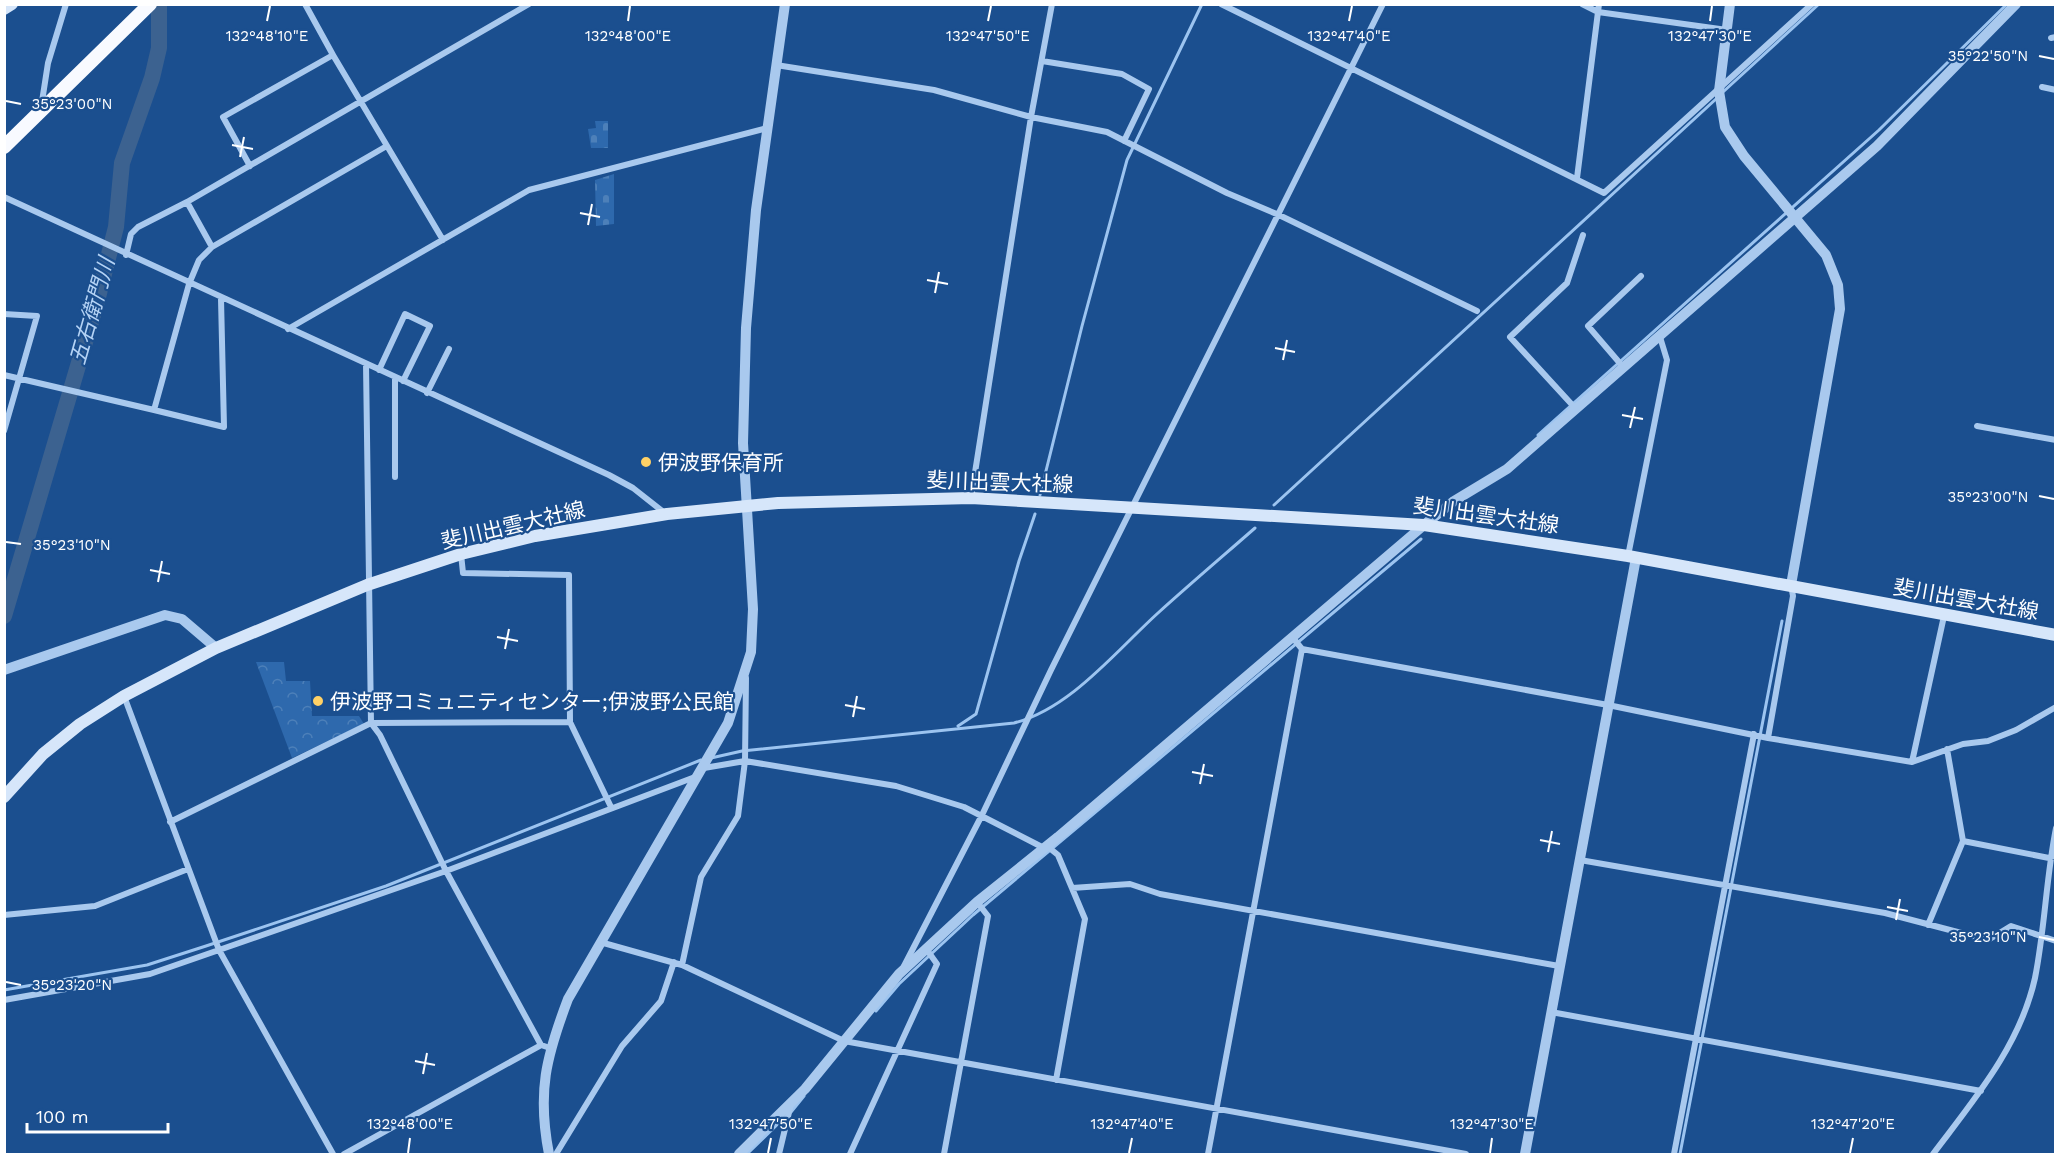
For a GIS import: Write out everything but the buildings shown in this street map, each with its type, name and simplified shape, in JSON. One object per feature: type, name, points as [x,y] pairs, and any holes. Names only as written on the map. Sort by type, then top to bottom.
[{"type":"highway","points":[[4,147],[147,8]]},
{"type":"main road","points":[[4,9],[12,4]]},
{"type":"main road","name":"斐川出雲大社線","points":[[4,797],[43,754],[80,724],[124,696],[216,648],[367,585],[461,554],[536,536],[667,514],[746,506],[971,498],[1424,525],[1632,557],[2055,635]]},
{"type":"street","points":[[40,114],[48,63],[66,4]]},
{"type":"street","points":[[304,4],[385,147],[443,240]]},
{"type":"street","points":[[124,254],[130,234],[138,227],[187,202],[529,4]]},
{"type":"street","points":[[549,1155],[543,1096],[545,1046],[600,942],[728,723],[751,652],[753,609],[743,443],[746,328],[766,129],[785,4]]},
{"type":"street","points":[[971,498],[1030,117],[1052,4]]},
{"type":"street","points":[[1221,4],[1604,193],[1719,91],[1812,4]]},
{"type":"street","points":[[899,974],[982,815],[1383,4]]},
{"type":"street","points":[[1582,4],[1598,12],[1727,30]]},
{"type":"street","points":[[1577,178],[1599,4]]},
{"type":"street","points":[[1730,4],[1719,91],[1725,127],[1744,156],[1826,255],[1838,285],[1840,309],[1791,585],[1793,596],[1768,738]]},
{"type":"street","points":[[739,1155],[791,1104],[899,974],[977,902],[1046,847],[1424,525],[1454,501],[1507,469],[1576,410],[1877,146],[2016,4]]},
{"type":"street","points":[[250,166],[223,117],[333,55]]},
{"type":"street","points":[[1042,61],[1122,74],[1149,89],[1124,141]]},
{"type":"street","points":[[776,65],[934,90],[1030,117],[1107,132],[1227,193],[1280,215],[1477,311]]},
{"type":"street","points":[[2042,87],[2055,90]]},
{"type":"street","points":[[288,329],[529,190],[766,129]]},
{"type":"street","points":[[154,410],[189,284],[199,260],[212,248],[385,147]]},
{"type":"street","points":[[4,197],[220,299],[609,475],[633,488],[667,514]]},
{"type":"street","points":[[187,202],[212,248]]},
{"type":"street","points":[[1576,410],[1510,337],[1567,283],[1583,235]]},
{"type":"street","points":[[1624,368],[1588,326],[1641,276]]},
{"type":"street","points":[[4,375],[224,426],[220,299]]},
{"type":"street","points":[[4,314],[37,316],[4,431]]},
{"type":"street","points":[[380,370],[405,314],[429,326],[403,381]]},
{"type":"street","points":[[1525,1155],[1608,705],[1667,360],[1660,336]]},
{"type":"street","points":[[427,393],[449,349]]},
{"type":"street","points":[[366,364],[367,585],[371,723],[380,735],[446,871],[545,1046]]},
{"type":"street","points":[[395,378],[395,477]]},
{"type":"street","points":[[1977,426],[2055,440]]},
{"type":"street","points":[[461,554],[463,573],[569,575],[570,722],[611,807]]},
{"type":"street","points":[[4,670],[165,615],[182,619],[216,648]]},
{"type":"street","points":[[1912,762],[1944,616]]},
{"type":"street","points":[[1293,638],[1302,649],[1608,705],[1768,738],[1912,762],[1964,744],[1988,741],[2016,730],[2055,707]]},
{"type":"street","points":[[1208,1155],[1302,649]]},
{"type":"street","points":[[682,964],[701,877],[738,816],[745,761],[746,668]]},
{"type":"street","points":[[124,696],[219,950],[333,1155]]},
{"type":"street","points":[[170,822],[371,723],[570,722]]},
{"type":"street","points":[[1674,1155],[1754,734]]},
{"type":"street","points":[[1928,925],[1963,841],[1947,749]]},
{"type":"street","points":[[4,1000],[150,974],[446,871],[701,772],[745,761],[896,786],[982,815],[1058,855],[1085,919],[1056,1080]]},
{"type":"street","points":[[1933,1155],[1981,1091],[2007,1049],[2023,1014],[2034,980],[2042,938],[2055,828]]},
{"type":"street","points":[[1963,841],[2052,857]]},
{"type":"street","points":[[1580,860],[1885,913],[1989,940],[2011,926],[2055,941]]},
{"type":"street","points":[[4,915],[95,906],[188,870]]},
{"type":"street","points":[[1072,888],[1130,884],[1160,894],[1559,966]]},
{"type":"street","points":[[944,1155],[988,916],[977,902]]},
{"type":"street","points":[[600,942],[682,964],[844,1041],[900,1049],[1466,1155]]},
{"type":"street","points":[[850,1155],[937,964],[927,950]]},
{"type":"street","points":[[556,1155],[622,1046],[661,1001],[674,962]]},
{"type":"street","points":[[1551,1012],[1981,1091]]},
{"type":"street","points":[[344,1155],[545,1046]]},
{"type":"street","points":[[779,1155],[791,1104]]},
{"type":"green space","points":[[595,121],[608,121],[608,148],[591,148],[588,129],[596,128]]},
{"type":"green space","points":[[614,174],[614,224],[596,226],[595,180]]},
{"type":"green space","points":[[256,662],[284,662],[286,681],[310,681],[312,716],[359,716],[364,724],[292,758]]},
{"type":"waterway","name":"五右衛門川","points":[[4,616],[96,305],[116,227],[122,163],[152,78],[159,48],[159,4]]},
{"type":"waterway","points":[[1040,495],[1082,326],[1127,160],[1202,4]]},
{"type":"waterway","points":[[1723,92],[1819,4]]},
{"type":"waterway","points":[[1538,435],[1879,130],[2007,4]]},
{"type":"waterway","points":[[1274,505],[1716,99]]},
{"type":"waterway","points":[[958,726],[976,714],[1019,561],[1035,514]]},
{"type":"waterway","points":[[711,758],[742,751],[1014,723],[1035,716],[1073,692],[1091,677],[1158,613],[1255,528]]},
{"type":"waterway","points":[[876,1011],[899,984],[973,915],[1421,539]]},
{"type":"waterway","points":[[1680,1154],[1782,621]]},
{"type":"waterway","points":[[4,990],[147,965],[206,946],[386,886],[701,760]]},
{"type":"waterway","points":[[791,1112],[804,1096]]},
{"type":"waterway","points":[[747,1154],[786,1116]]},
{"type":"place","name":"伊波野保育所","points":[[646,462]]},
{"type":"place","name":"伊波野コミュニティセンター;伊波野公民館","points":[[318,701]]}]
